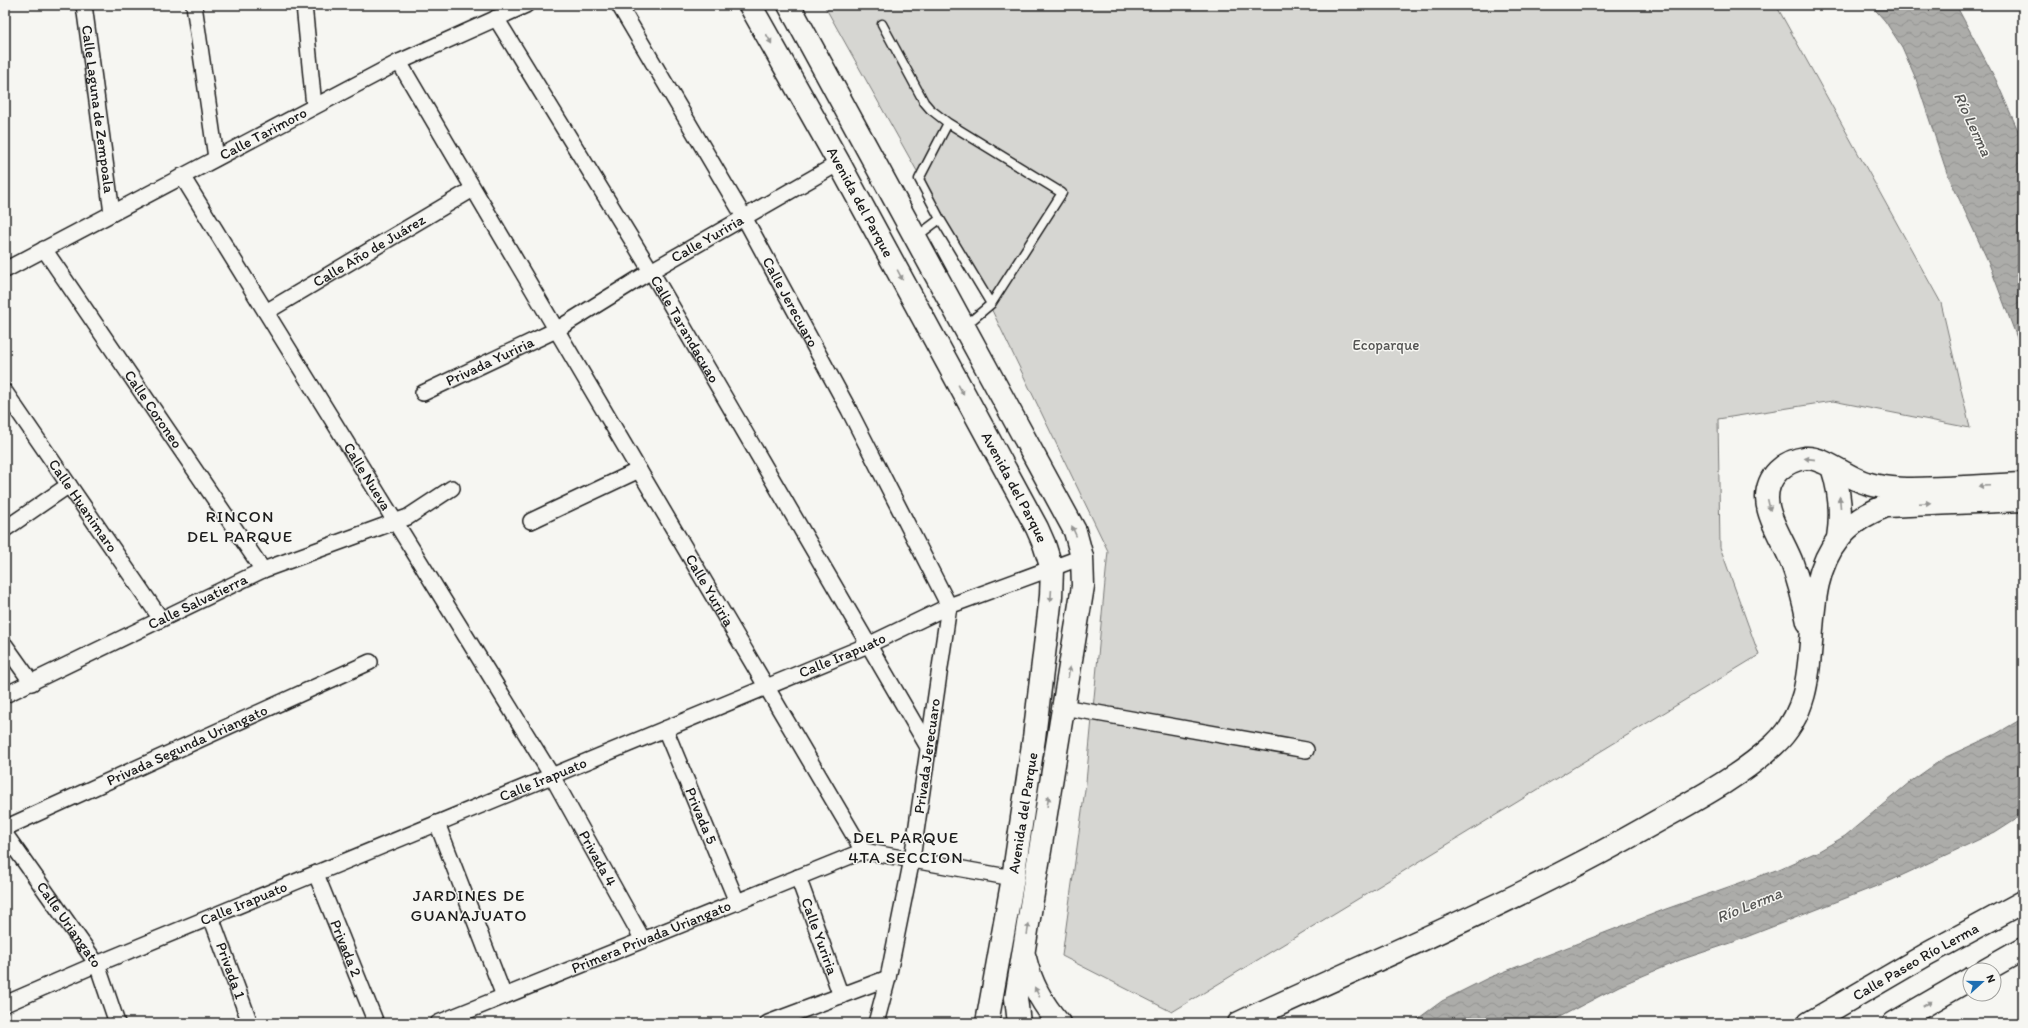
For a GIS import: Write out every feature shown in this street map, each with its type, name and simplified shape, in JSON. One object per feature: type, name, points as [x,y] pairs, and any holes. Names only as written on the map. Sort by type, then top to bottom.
[{"type":"street","name":"Calle Laguna de Zempoala","points":[[84,5],[112,213]]},
{"type":"street","points":[[194,5],[216,158]]},
{"type":"street","points":[[304,5],[314,106]]},
{"type":"street","name":"Calle Tarimoro","points":[[5,265],[44,249],[399,62],[526,5]]},
{"type":"street","name":"Calle Jerecuaro","points":[[618,5],[744,217],[850,410],[949,606]]},
{"type":"street","name":"Avenida del Parque","points":[[750,5],[839,163],[1036,528],[1044,544],[1052,569],[1051,596],[1035,730],[1013,878],[986,1023]]},
{"type":"street","name":"Avenida del Parque","points":[[789,5],[1074,531],[1082,557],[1083,586],[1016,998],[1019,1023]]},
{"type":"street","name":"Calle Tarandacuao","points":[[496,18],[651,271],[928,747]]},
{"type":"street","name":"Calle Yuriria","points":[[399,62],[863,851]]},
{"type":"street","name":"Calle Yuriria","points":[[556,330],[651,271],[839,163]]},
{"type":"street","name":"Calle Nueva","points":[[182,176],[552,776]]},
{"type":"street","name":"Calle Año de Juárez","points":[[266,312],[473,189]]},
{"type":"street","name":"Calle Coroneo","points":[[44,249],[263,570]]},
{"type":"street","name":"Privada Yuriria","points":[[423,393],[556,330]]},
{"type":"street","name":"Calle Huanimaro","points":[[7,398],[161,619]]},
{"type":"street","points":[[1812,643],[1807,616],[1792,563],[1771,514],[1767,498],[1770,483],[1778,470],[1791,460],[1807,458],[1823,461],[1848,477],[1885,497],[2023,500]]},
{"type":"street","points":[[1832,467],[1840,502],[1838,538]]},
{"type":"street","points":[[531,521],[639,470]]},
{"type":"street","points":[[1239,1023],[1535,888],[1590,860],[1725,782],[1752,764],[1776,743],[1787,730],[1796,714],[1808,682],[1815,599],[1819,577],[1838,538],[1852,524],[1868,514],[1885,497],[1900,489],[2023,484]]},
{"type":"street","points":[[5,529],[69,485]]},
{"type":"street","name":"Calle Salvatierra","points":[[5,695],[263,570],[395,522],[423,508],[452,488]]},
{"type":"street","name":"Calle Irapuato","points":[[5,1004],[96,964],[868,645],[949,606],[1082,557]]},
{"type":"street","points":[[1792,563],[1808,567],[1824,564]]},
{"type":"street","name":"Privada Jerecuaro","points":[[876,1023],[888,978],[912,860],[949,606]]},
{"type":"street","points":[[5,645],[32,683]]},
{"type":"street","name":"Privada Segunda Uriangato","points":[[5,828],[370,662]]},
{"type":"street","points":[[1063,707],[1306,750]]},
{"type":"street","name":"Privada 5","points":[[665,729],[737,902]]},
{"type":"street","name":"Privada 4","points":[[552,776],[643,940]]},
{"type":"street","points":[[437,824],[504,996]]},
{"type":"street","name":"Calle Uriangato","points":[[5,834],[96,964],[117,1023]]},
{"type":"street","points":[[863,851],[1013,878]]},
{"type":"street","name":"Primera Privada Uriangato","points":[[438,1023],[863,851]]},
{"type":"street","name":"Privada 2","points":[[316,874],[376,1023]]},
{"type":"street","name":"Calle Yuriria","points":[[798,877],[841,996]]},
{"type":"street","name":"Calle Paseo Río Lerma","points":[[1809,1023],[1929,953],[2023,902]]},
{"type":"street","name":"Privada 1","points":[[211,917],[250,1023]]},
{"type":"street","points":[[2000,962],[2023,949]]},
{"type":"street","points":[[1024,953],[1029,974],[1037,993],[1059,1023]]},
{"type":"street","points":[[768,1023],[794,1018],[841,996],[888,978]]},
{"type":"street","points":[[1894,1023],[1962,984]]},
{"type":"lane","points":[[882,24],[924,102],[930,109],[948,123],[1062,193],[991,304],[964,327]]},
{"type":"lane","points":[[948,123],[919,179],[940,219],[991,304]]},
{"type":"lane","points":[[916,237],[940,219]]},
{"type":"green space","name":"Ecoparque","points":[[824,5],[1776,5],[1941,303],[1970,428],[1833,401],[1718,419],[1720,547],[1759,655],[1172,1012],[1062,956],[1086,782],[1108,551],[973,271]]},
{"type":"water","name":"Río Lerma","points":[[1871,5],[1956,5],[1996,80],[2023,142],[2023,354],[1988,261],[1947,173],[1916,79],[1902,47],[1885,21]]},
{"type":"water","name":"Río Lerma","points":[[2023,718],[2023,814],[1995,832],[1892,880],[1731,943],[1680,960],[1619,986],[1548,1023],[1412,1023],[1442,1001],[1488,978],[1666,909],[1779,869],[1819,851],[1845,836],[1910,782],[1944,758],[1996,734]]},
{"type":"district","name":"RINCON DEL PARQUE","points":[[240,526]]},
{"type":"district","name":"DEL PARQUE 4TA SECCION","points":[[906,847]]},
{"type":"district","name":"JARDINES DE GUANAJUATO","points":[[469,905]]}]
